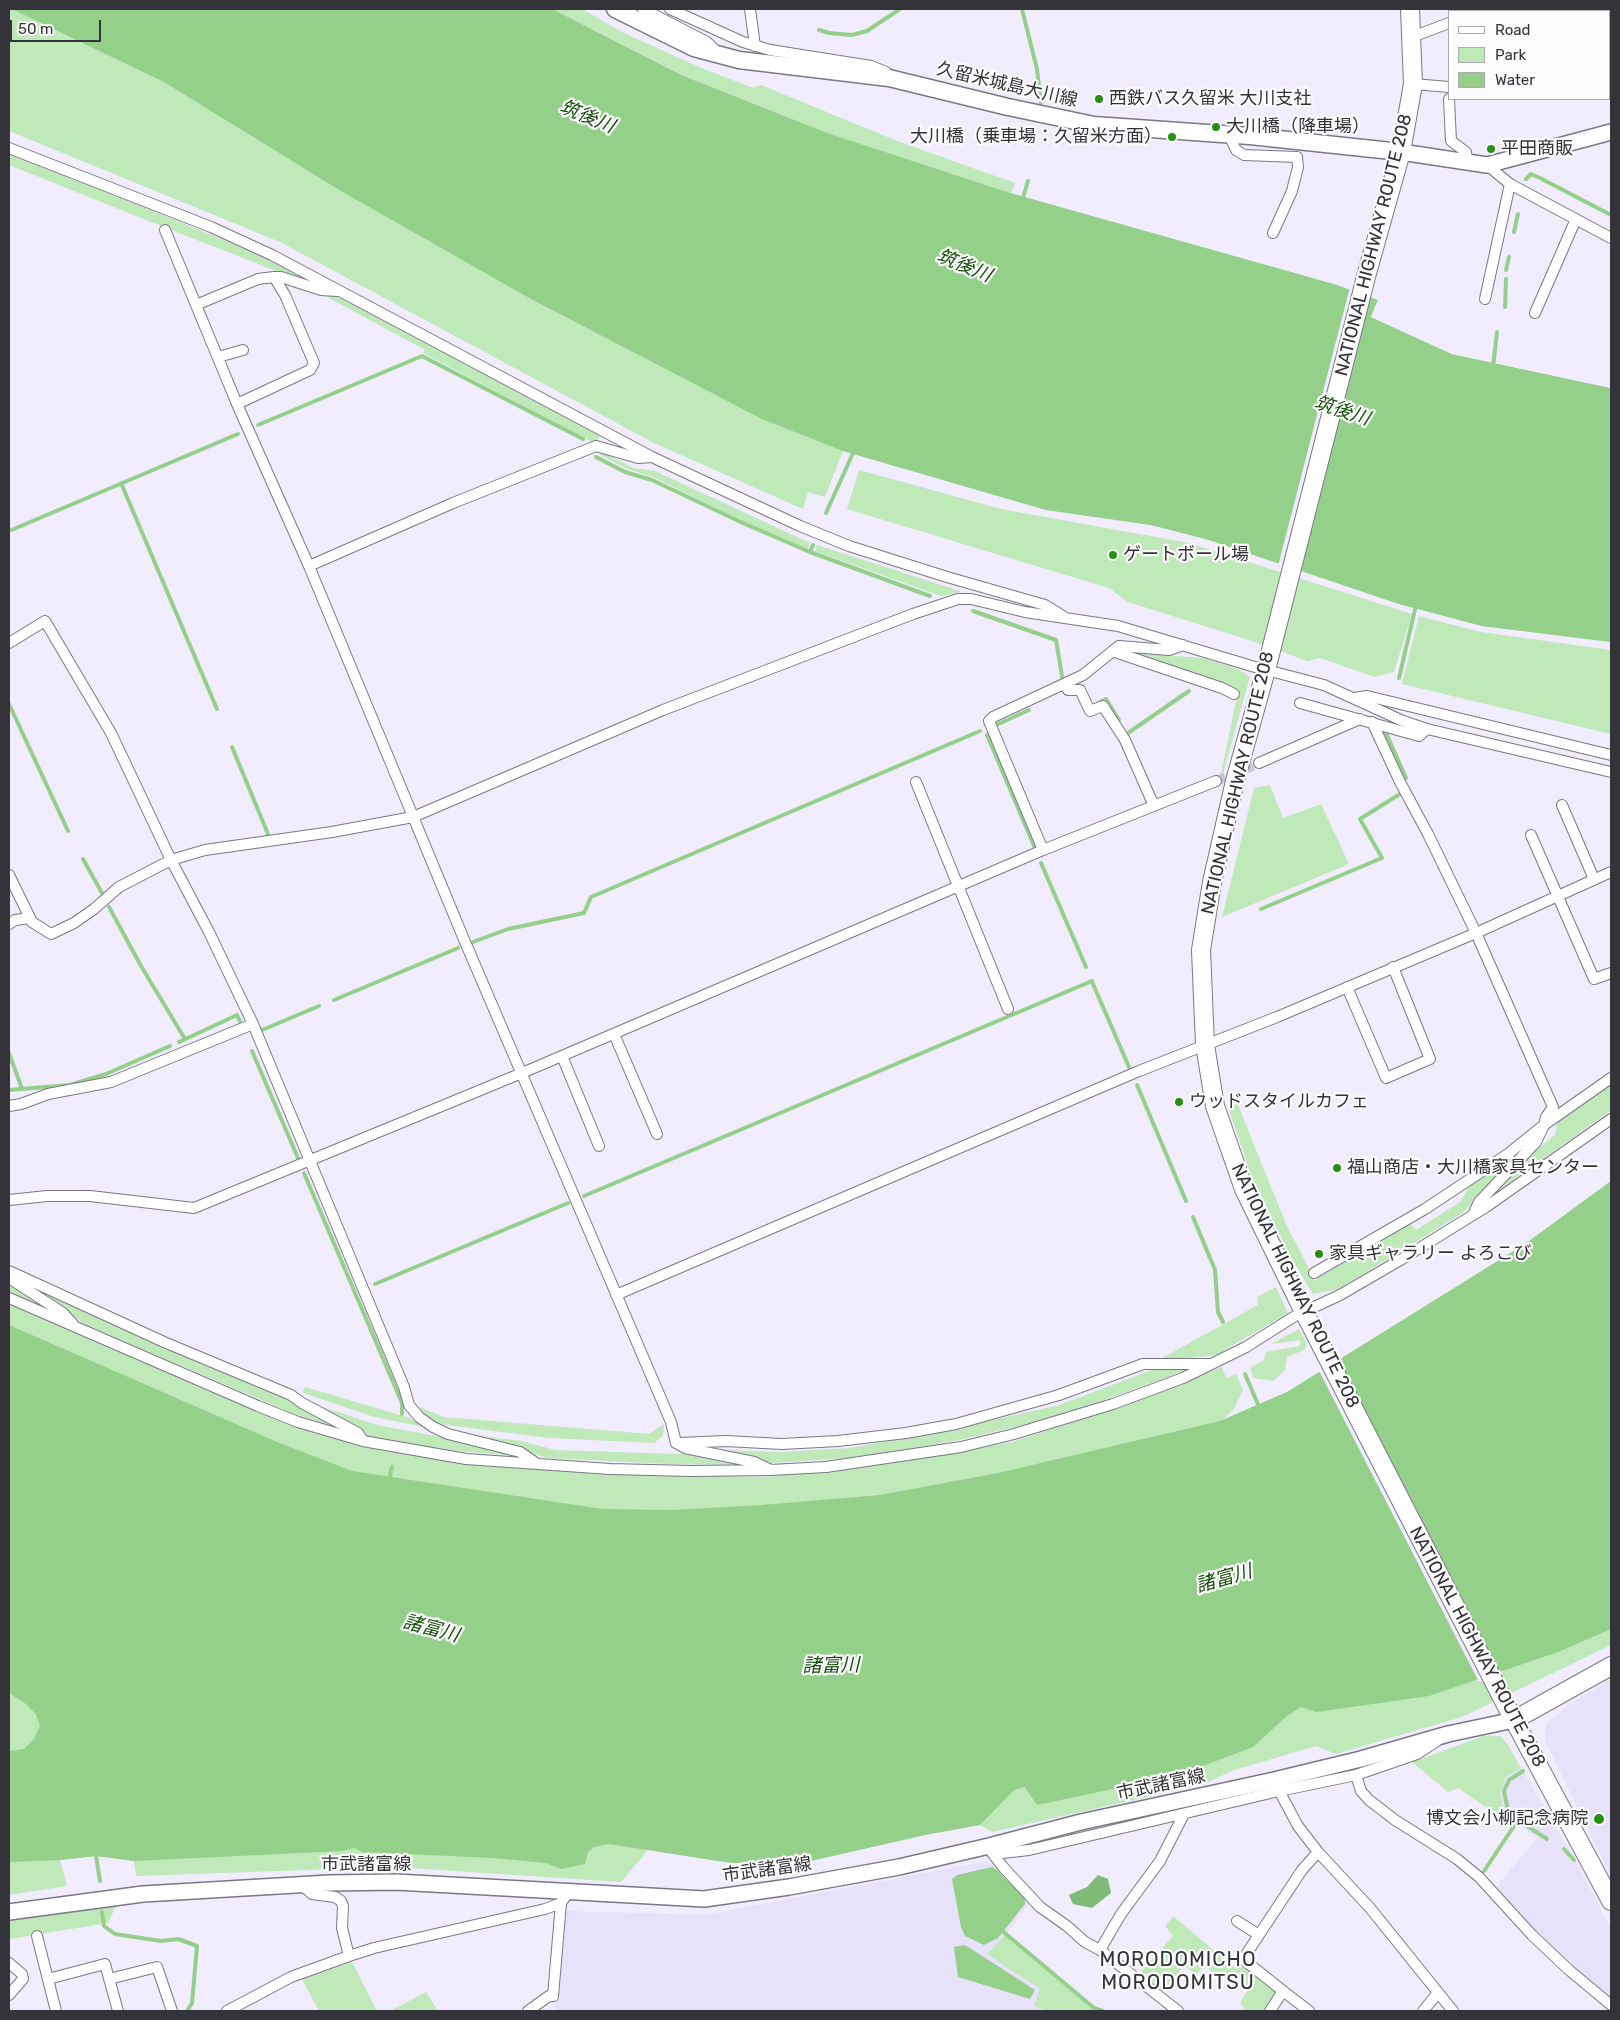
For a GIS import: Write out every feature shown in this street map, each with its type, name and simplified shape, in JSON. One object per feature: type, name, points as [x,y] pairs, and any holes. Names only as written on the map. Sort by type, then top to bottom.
[{"type":"highway","name":"NATIONAL HIGHWAY ROUTE 208","points":[[1410,9],[1413,84],[1401,152],[1235,782],[1212,882],[1201,950],[1204,1044],[1215,1106],[1244,1189],[1307,1318],[1511,1715],[1611,1901]]},
{"type":"highway","points":[[1511,1715],[1611,1666]]},
{"type":"main road","name":"久留米城島大川線","points":[[615,9],[694,48],[719,56],[756,63],[889,78],[1008,108],[1094,125],[1229,135],[1401,152]]},
{"type":"main road","points":[[1401,152],[1487,165],[1611,132]]},
{"type":"main road","name":"市武諸富線","points":[[9,1912],[143,1894],[304,1884],[396,1882],[564,1898],[704,1899],[789,1887],[991,1850],[1081,1822],[1276,1786],[1361,1758],[1511,1715]]},
{"type":"street","points":[[643,9],[707,42],[719,56]]},
{"type":"street","points":[[670,9],[697,23],[755,46],[824,60],[870,66],[886,72],[889,78]]},
{"type":"street","points":[[750,9],[755,46]]},
{"type":"street","points":[[1412,37],[1448,23]]},
{"type":"street","points":[[1413,84],[1448,87]]},
{"type":"street","points":[[1449,100],[1451,141],[1466,152],[1467,161]]},
{"type":"street","points":[[1229,135],[1236,150],[1244,154],[1296,157],[1298,167],[1292,191],[1273,234]]},
{"type":"street","points":[[9,148],[211,228],[272,255],[652,457],[722,491],[849,546],[1045,605],[1066,617]]},
{"type":"street","points":[[1487,165],[1510,184],[1611,238]]},
{"type":"street","points":[[1485,299],[1510,184]]},
{"type":"street","points":[[1535,313],[1576,219]]},
{"type":"street","points":[[165,230],[237,404],[309,566],[463,937],[671,1422],[676,1443],[685,1448],[754,1462],[770,1470]]},
{"type":"street","points":[[196,305],[258,278],[281,276],[321,290],[340,291]]},
{"type":"street","points":[[237,404],[310,370],[314,363],[274,277]]},
{"type":"street","points":[[218,357],[243,350]]},
{"type":"street","points":[[309,566],[453,503],[596,446],[638,458],[652,457]]},
{"type":"street","points":[[9,875],[32,922],[51,934],[74,923],[94,910],[119,887],[171,860],[205,850],[332,832],[413,817],[663,710],[913,614],[958,599],[971,598],[1025,612],[1118,626],[1183,645],[1267,664],[1324,685],[1403,721],[1427,729],[1611,772]]},
{"type":"street","points":[[9,643],[45,621],[111,733],[171,860],[210,932],[253,1024],[404,1387],[409,1405],[419,1417],[433,1427],[448,1434],[520,1452],[537,1464]]},
{"type":"street","points":[[1043,850],[989,721],[993,717],[1083,676],[1119,646],[1169,650],[1183,645]]},
{"type":"street","points":[[1112,651],[1222,688],[1234,694]]},
{"type":"street","points":[[1065,684],[1068,690],[1080,690],[1090,711],[1104,706],[1125,740],[1154,806]]},
{"type":"street","points":[[1353,698],[1367,696],[1611,755]]},
{"type":"street","points":[[1300,703],[1419,736],[1427,729]]},
{"type":"street","points":[[1259,763],[1360,719]]},
{"type":"street","points":[[1372,722],[1476,933],[1553,1107],[1546,1117],[1536,1142],[1479,1202],[1472,1215]]},
{"type":"street","points":[[9,1200],[46,1196],[90,1196],[194,1208],[522,1073],[1043,850],[1216,781]]},
{"type":"street","points":[[916,782],[1008,1009]]},
{"type":"street","points":[[1562,805],[1594,879]]},
{"type":"street","points":[[1531,835],[1594,979],[1611,973]]},
{"type":"street","points":[[616,1295],[1204,1044],[1277,1017],[1392,966],[1476,933],[1611,872]]},
{"type":"street","points":[[9,924],[15,920],[30,918]]},
{"type":"street","points":[[1346,987],[1386,1078],[1430,1059],[1392,966]]},
{"type":"street","points":[[9,1106],[21,1104],[48,1094],[111,1082],[253,1024]]},
{"type":"street","points":[[614,1034],[656,1134]]},
{"type":"street","points":[[562,1056],[599,1146]]},
{"type":"street","points":[[1314,1274],[1433,1203],[1508,1154],[1544,1125],[1611,1078]]},
{"type":"street","points":[[9,1298],[258,1406],[298,1422],[363,1441],[466,1459],[537,1464],[646,1470],[770,1470],[826,1467],[961,1448],[1113,1404],[1182,1378],[1307,1318],[1340,1295],[1472,1215],[1527,1179],[1611,1119]]},
{"type":"street","points":[[9,1272],[164,1342],[291,1395],[302,1403],[358,1433],[363,1441]]},
{"type":"street","points":[[9,1278],[63,1313],[77,1328]]},
{"type":"street","points":[[676,1443],[726,1441],[782,1444],[829,1442],[906,1433],[956,1424],[1060,1395],[1143,1364],[1212,1364]]},
{"type":"street","points":[[991,1850],[1028,1850],[1184,1814],[1276,1786],[1356,1775],[1417,1754],[1448,1734]]},
{"type":"street","points":[[1356,1775],[1361,1791],[1369,1800],[1394,1820],[1457,1859],[1479,1877],[1532,1935],[1577,1977],[1611,2005]]},
{"type":"street","points":[[1276,1786],[1298,1826],[1318,1852],[1370,1908],[1437,1994],[1453,2011]]},
{"type":"street","points":[[1100,1950],[1121,1914],[1160,1861],[1184,1814]]},
{"type":"street","points":[[991,1850],[1040,1907],[1067,1926],[1084,1942],[1100,1950],[1178,2011]]},
{"type":"street","points":[[1309,2011],[1243,1959],[1302,1870],[1318,1852]]},
{"type":"street","points":[[304,1884],[306,1889],[312,1894],[335,1897],[341,1901],[343,1906],[342,1928],[349,1956]]},
{"type":"street","points":[[227,2011],[265,1989],[291,1977],[349,1956],[374,1948],[545,1909],[564,1898]]},
{"type":"street","points":[[528,2011],[549,1996],[553,1996],[564,1898]]},
{"type":"street","points":[[1237,1921],[1259,1935]]},
{"type":"street","points":[[37,1936],[56,2011]]},
{"type":"street","points":[[9,1963],[22,1974],[22,1979],[9,1995]]},
{"type":"street","points":[[48,1979],[105,1964],[118,2011]]},
{"type":"street","points":[[109,1979],[157,1967],[172,2011]]},
{"type":"street","points":[[1270,2011],[1283,1991]]},
{"type":"street","points":[[1423,2011],[1437,1994]]},
{"type":"shaded area","points":[[1611,1679],[1611,1877],[1545,1740],[1546,1724],[1568,1705]]},
{"type":"shaded area","points":[[1521,1768],[1576,1861],[1611,1929],[1611,1999],[1572,1967],[1511,1905],[1496,1887],[1537,1838],[1512,1820],[1504,1810],[1500,1793],[1506,1777]]},
{"type":"shaded area","points":[[988,1861],[1029,1904],[1006,1934],[1094,2009],[1099,2011],[554,2011],[566,1911],[705,1915]]},
{"type":"shaded area","points":[[1098,1875],[1108,1879],[1111,1893],[1092,1908],[1073,1904],[1069,1895],[1087,1887]]},
{"type":"green space","points":[[9,9],[42,9],[1611,642],[1482,626],[1399,604],[1209,540],[1151,525],[1046,510],[843,451],[825,497],[808,492],[803,509],[654,443],[280,242],[9,131]]},
{"type":"green space","points":[[523,9],[582,9],[622,32],[699,67],[753,88],[761,85],[897,141],[1015,183],[1011,193],[1337,285],[900,176]]},
{"type":"green space","points":[[9,152],[263,256],[318,285],[284,274],[9,165]]},
{"type":"green space","points":[[318,292],[343,299],[601,436],[594,443],[423,353],[425,350]]},
{"type":"green space","points":[[599,454],[605,454],[634,468],[655,471],[810,543],[808,549],[747,523],[653,477],[627,469]]},
{"type":"green space","name":"ゲートボール場","points":[[859,470],[1001,509],[1189,543],[1412,614],[1394,672],[1374,677],[1320,658],[1307,661],[1249,640],[1128,602],[1109,588],[847,509]]},
{"type":"green space","points":[[817,545],[960,592],[941,596],[815,551]]},
{"type":"green space","points":[[1419,616],[1481,632],[1611,650],[1611,734],[1402,684]]},
{"type":"green space","points":[[1135,653],[1203,658],[1238,669],[1250,677],[1223,774],[1221,773],[1238,692]]},
{"type":"green space","points":[[1270,785],[1283,818],[1321,804],[1349,864],[1222,917],[1254,788]]},
{"type":"green space","points":[[1611,1084],[1611,1110],[1489,1197],[1524,1160],[1555,1135],[1557,1123]]},
{"type":"green space","points":[[1236,1100],[1286,1224],[1315,1280],[1411,1224],[1416,1230],[1460,1202],[1470,1186],[1524,1147],[1463,1213],[1338,1289],[1313,1294],[1289,1254],[1251,1174],[1229,1110]]},
{"type":"green space","points":[[1611,1181],[1611,1192],[1225,1434],[732,1532],[371,1488],[9,1344],[9,1303],[284,1423],[364,1447],[468,1464],[617,1474],[766,1477],[888,1463],[1012,1442],[1123,1406],[1222,1367],[1226,1378],[1236,1374],[1243,1390],[1234,1409],[1223,1420],[1287,1392],[1525,1244]]},
{"type":"green space","points":[[9,1281],[61,1317],[9,1293]]},
{"type":"green space","points":[[24,1283],[293,1402],[352,1433],[292,1413],[86,1325]]},
{"type":"green space","points":[[1276,1287],[1288,1313],[1216,1355],[1157,1361],[1258,1305],[1257,1297]]},
{"type":"green space","points":[[1299,1329],[1307,1344],[1304,1350],[1287,1357],[1285,1370],[1273,1381],[1254,1378],[1250,1368],[1264,1360],[1266,1352],[1300,1346],[1300,1340],[1271,1344]]},
{"type":"green space","points":[[1152,1370],[1187,1370],[1060,1416],[959,1440],[864,1457],[771,1463],[720,1450],[781,1452],[850,1448],[958,1428],[1059,1405]]},
{"type":"green space","points":[[305,1387],[410,1418],[424,1427],[374,1417],[303,1393]]},
{"type":"green space","points":[[308,1402],[377,1425],[457,1440],[515,1456],[437,1449],[368,1436]]},
{"type":"green space","points":[[420,1407],[444,1417],[649,1434],[664,1424],[663,1436],[654,1443],[549,1438],[439,1424],[422,1414]]},
{"type":"green space","points":[[471,1435],[522,1441],[555,1450],[708,1455],[756,1465],[667,1464],[547,1458]]},
{"type":"green space","points":[[1611,1621],[1611,1645],[1462,1717],[1336,1754],[1316,1746],[1231,1771],[1205,1784],[992,1832],[980,1825],[925,1835],[806,1862],[731,1863],[648,1850],[621,1882],[394,1867],[136,1876],[134,1861],[96,1856],[60,1860],[67,1886],[9,1895],[9,1832],[1018,1780],[1305,1694]]},
{"type":"green space","points":[[9,1683],[66,1733],[9,1759]]},
{"type":"green space","points":[[1484,1736],[1500,1736],[1508,1745],[1521,1768],[1506,1777],[1500,1793],[1504,1810],[1496,1814],[1458,1788],[1448,1792],[1412,1762]]},
{"type":"green space","points":[[116,1906],[108,1923],[9,1939],[9,1920]]},
{"type":"green space","points":[[1173,1916],[1235,1968],[1241,1965],[1277,1992],[1265,2011],[1244,2011],[1245,2009],[1240,2003],[1249,1988],[1231,1973],[1220,1979],[1205,1966],[1196,1974],[1184,1966],[1161,1994],[1138,1975],[1173,1936],[1165,1926]]},
{"type":"green space","points":[[1006,1934],[1094,2009],[1099,2011],[1047,2011],[1034,2006],[1040,1989],[987,1954]]},
{"type":"green space","points":[[352,1962],[377,2011],[319,2011],[302,1979]]},
{"type":"green space","points":[[426,1992],[438,2011],[390,2011]]},
{"type":"water","name":"筑後川","points":[[12,9],[552,9],[681,75],[827,133],[1010,193],[1337,285],[1378,300],[1371,317],[1452,354],[1611,388],[1611,642],[1482,626],[1399,604],[1209,540],[1151,525],[1046,510],[843,451],[762,419],[531,299],[341,191],[164,82]]},
{"type":"water","name":"諸富川","points":[[1611,1181],[1611,1629],[1558,1652],[1429,1696],[1316,1712],[1301,1707],[1287,1716],[1253,1747],[1179,1775],[1037,1805],[1025,1787],[1014,1790],[980,1825],[925,1835],[806,1862],[731,1863],[609,1844],[594,1847],[588,1852],[585,1864],[561,1869],[546,1863],[493,1858],[362,1852],[354,1848],[342,1851],[134,1861],[96,1856],[60,1860],[9,1862],[9,1751],[24,1749],[34,1739],[40,1726],[36,1714],[26,1704],[9,1693],[9,1325],[277,1442],[352,1471],[602,1509],[672,1510],[880,1495],[998,1473],[1220,1421],[1287,1392],[1525,1244]]},
{"type":"water","points":[[992,1867],[1025,1898],[1025,1904],[998,1938],[984,1945],[965,1936],[961,1927],[952,1879],[957,1875]]},
{"type":"water","points":[[965,1945],[1035,1990],[1030,1999],[958,1977],[954,1947]]},
{"type":"pier","points":[[1350,287],[1369,294],[1297,572],[1278,566]]},
{"type":"pier","points":[[1378,300],[1380,301],[1374,316],[1453,352],[1611,386],[1611,388],[1452,354],[1371,317]]},
{"type":"pier","points":[[1338,1357],[1501,1674],[1479,1682],[1318,1369]]},
{"type":"waterway","points":[[819,30],[852,35],[867,31],[900,9]]},
{"type":"waterway","points":[[1022,9],[1037,69],[1041,103]]},
{"type":"waterway","points":[[1526,179],[1531,174],[1611,215]]},
{"type":"waterway","points":[[1022,201],[1028,181]]},
{"type":"waterway","points":[[1514,232],[1518,214]]},
{"type":"waterway","points":[[1506,270],[1509,257]]},
{"type":"waterway","points":[[1505,307],[1506,279]]},
{"type":"waterway","points":[[1493,367],[1497,332]]},
{"type":"waterway","points":[[258,425],[422,356],[583,439]]},
{"type":"waterway","points":[[9,531],[238,434]]},
{"type":"waterway","points":[[826,513],[854,451]]},
{"type":"waterway","points":[[596,457],[625,472],[652,480],[810,552],[930,596]]},
{"type":"waterway","points":[[121,483],[217,709]]},
{"type":"waterway","points":[[810,552],[813,545]]},
{"type":"waterway","points":[[1399,678],[1416,605]]},
{"type":"waterway","points":[[973,611],[1056,640],[1063,682]]},
{"type":"waterway","points":[[1128,733],[1189,691]]},
{"type":"waterway","points":[[1098,703],[1106,699],[1119,720]]},
{"type":"waterway","points":[[9,704],[68,831]]},
{"type":"waterway","points":[[996,725],[1029,710]]},
{"type":"waterway","points":[[473,942],[508,929],[584,913],[591,897],[980,731]]},
{"type":"waterway","points":[[1386,733],[1406,778]]},
{"type":"waterway","points":[[987,735],[1035,848]]},
{"type":"waterway","points":[[232,747],[268,834]]},
{"type":"waterway","points":[[1261,909],[1382,858],[1360,819],[1400,794]]},
{"type":"waterway","points":[[83,859],[102,893]]},
{"type":"waterway","points":[[1041,863],[1086,967]]},
{"type":"waterway","points":[[109,907],[141,966],[185,1039]]},
{"type":"waterway","points":[[334,1000],[458,948]]},
{"type":"waterway","points":[[584,1196],[1092,981]]},
{"type":"waterway","points":[[1093,984],[1129,1067]]},
{"type":"waterway","points":[[262,1030],[319,1006]]},
{"type":"waterway","points":[[179,1042],[237,1015],[240,1022]]},
{"type":"waterway","points":[[9,1090],[70,1085],[106,1074],[170,1046]]},
{"type":"waterway","points":[[252,1051],[298,1158]]},
{"type":"waterway","points":[[9,1053],[22,1089]]},
{"type":"waterway","points":[[1137,1085],[1186,1201]]},
{"type":"waterway","points":[[304,1173],[402,1403],[402,1414]]},
{"type":"waterway","points":[[375,1284],[568,1203]]},
{"type":"waterway","points":[[1193,1217],[1215,1270],[1218,1312],[1223,1322]]},
{"type":"waterway","points":[[1245,1374],[1260,1409]]},
{"type":"waterway","points":[[389,1480],[392,1467]]},
{"type":"waterway","points":[[1523,1771],[1509,1780],[1504,1791],[1508,1811],[1547,1839]]},
{"type":"waterway","points":[[1484,1871],[1518,1820]]},
{"type":"waterway","points":[[1564,1849],[1574,1860]]},
{"type":"waterway","points":[[96,1856],[100,1881]]},
{"type":"waterway","points":[[102,1912],[104,1926],[115,1934],[161,1941],[178,1939],[197,1946],[192,2003],[187,2011]]},
{"type":"waterway","points":[[1000,1929],[1094,2008],[1103,2011]]},
{"type":"tunnel","points":[[1216,781],[1259,763]]},
{"type":"place","name":"西鉄バス久留米 大川支社","points":[[1099,99]]},
{"type":"place","name":"大川橋（降車場）","points":[[1216,127]]},
{"type":"place","name":"大川橋（乗車場：久留米方面）","points":[[1172,137]]},
{"type":"place","name":"平田商販","points":[[1491,149]]},
{"type":"place","name":"ゲートボール場","points":[[1113,555]]},
{"type":"place","name":"ウッドスタイルカフェ","points":[[1179,1102]]},
{"type":"place","name":"福山商店・大川橋家具センター","points":[[1337,1168]]},
{"type":"place","name":"家具ギャラリー よろこび","points":[[1319,1254]]},
{"type":"place","name":"博文会小柳記念病院","points":[[1599,1819]]},
{"type":"district","name":"MORODOMICHO MORODOMITSU","points":[[1178,1972]]}]
